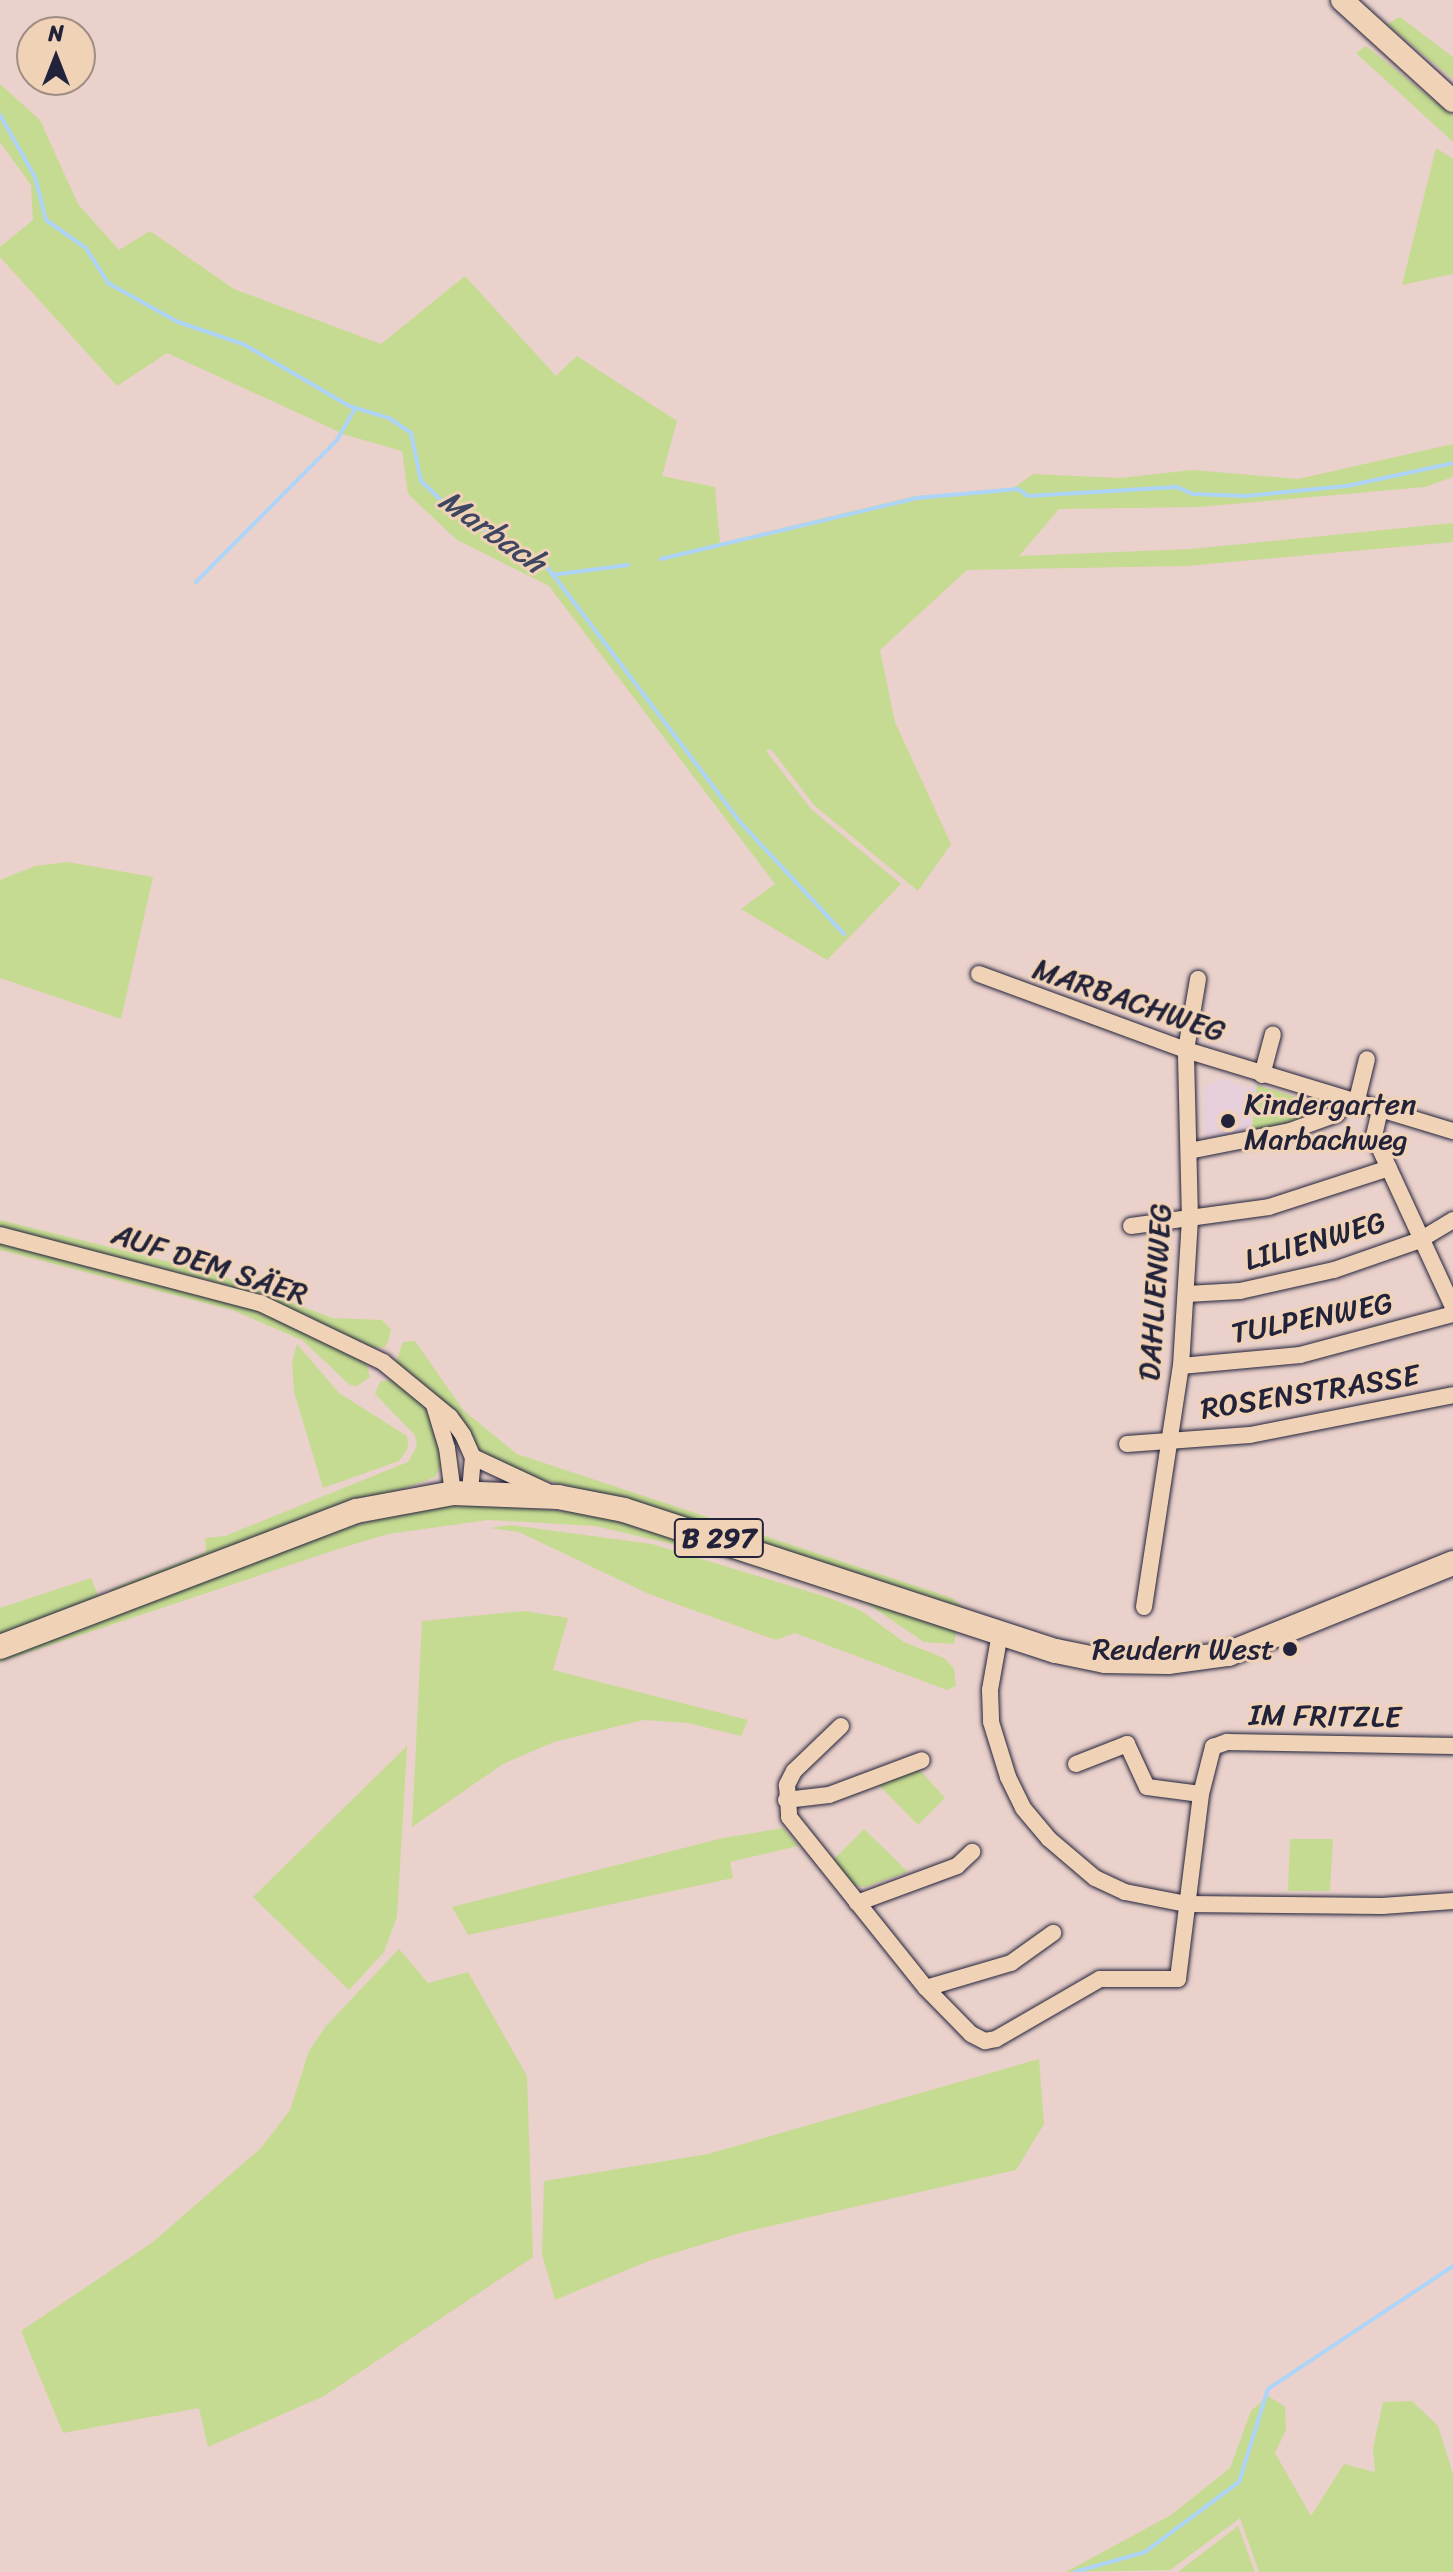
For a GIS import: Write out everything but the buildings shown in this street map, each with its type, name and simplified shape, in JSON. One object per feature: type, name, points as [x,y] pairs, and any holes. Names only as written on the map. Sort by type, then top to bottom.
[{"type":"main road","name":"B 297","points":[[0,1647],[356,1511],[461,1493],[558,1497],[650,1518],[1000,1633],[1105,1661],[1209,1658],[1263,1644],[1352,1601],[1453,1563]]},
{"type":"street","points":[[1342,0],[1453,101]]},
{"type":"street","name":"MARBACHWEG","points":[[979,974],[1186,1050],[1453,1131]]},
{"type":"street","name":"DAHLIENWEG","points":[[1144,1607],[1181,1366],[1190,1219],[1186,1050],[1198,979]]},
{"type":"street","points":[[1262,1075],[1273,1034]]},
{"type":"street","points":[[1189,1151],[1290,1131],[1337,1114],[1350,1102],[1367,1059]]},
{"type":"street","points":[[1380,1110],[1373,1129],[1420,1240],[1453,1307]]},
{"type":"street","points":[[1131,1226],[1190,1219],[1326,1192],[1389,1168]]},
{"type":"street","name":"LILIENWEG","points":[[1187,1294],[1284,1283],[1420,1240],[1453,1220]]},
{"type":"street","name":"AUF DEM SÄER","points":[[0,1235],[260,1303],[383,1362],[450,1417],[473,1457]]},
{"type":"street","name":"TULPENWEG","points":[[1181,1366],[1300,1355],[1453,1314]]},
{"type":"street","name":"ROSENSTRASSE","points":[[1127,1444],[1292,1428],[1453,1395]]},
{"type":"street","points":[[432,1400],[461,1493]]},
{"type":"street","points":[[461,1493],[473,1457],[558,1497]]},
{"type":"street","points":[[1000,1633],[990,1690],[991,1722],[1023,1808],[1049,1839],[1095,1878],[1125,1892],[1186,1904],[1369,1906],[1453,1901]]},
{"type":"street","points":[[841,1726],[794,1771],[786,1800],[796,1831],[926,1988],[1011,1963],[1053,1933]]},
{"type":"street","name":"IM FRITZLE","points":[[926,1988],[978,2039],[996,2039],[1100,1979],[1178,1979],[1208,1756],[1227,1742],[1453,1746]]},
{"type":"street","points":[[1076,1764],[1127,1744],[1147,1787],[1201,1794]]},
{"type":"street","points":[[786,1800],[829,1795],[922,1760]]},
{"type":"street","points":[[857,1903],[957,1866],[972,1852]]},
{"type":"shaded area","name":"Kindergarten Marbachweg","points":[[1222,1078],[1246,1088],[1257,1085],[1251,1134],[1219,1142],[1204,1133],[1203,1088]]},
{"type":"green space","points":[[1400,17],[1453,57],[1453,79],[1387,24]]},
{"type":"green space","points":[[1366,46],[1453,116],[1453,142],[1356,53]]},
{"type":"green space","points":[[0,84],[40,120],[78,204],[119,250],[150,231],[234,289],[381,344],[465,276],[556,376],[577,356],[677,421],[662,476],[715,487],[720,543],[915,496],[1012,489],[1033,474],[1120,478],[1192,470],[1298,479],[1453,444],[1453,477],[1425,487],[1198,507],[1059,509],[1019,556],[1191,549],[1453,523],[1453,542],[1186,566],[967,570],[880,650],[895,722],[951,844],[918,891],[814,805],[771,749],[766,751],[811,809],[901,884],[827,960],[741,909],[775,884],[549,586],[457,540],[408,494],[402,451],[346,435],[167,353],[117,386],[0,257],[0,247],[33,220],[31,185],[0,142]]},
{"type":"green space","points":[[1436,148],[1453,159],[1453,274],[1402,285]]},
{"type":"green space","points":[[68,862],[153,877],[121,1019],[0,978],[0,880],[35,866]]},
{"type":"green space","points":[[1257,1085],[1325,1106],[1326,1113],[1251,1134]]},
{"type":"green space","points":[[0,1220],[218,1274],[332,1318],[382,1320],[391,1329],[389,1339],[385,1347],[373,1348],[308,1317],[215,1282],[0,1228]]},
{"type":"green space","points":[[0,1243],[257,1310],[365,1360],[370,1377],[357,1386],[350,1385],[302,1340],[232,1310],[0,1250]]},
{"type":"green space","points":[[415,1341],[464,1411],[517,1454],[952,1598],[965,1608],[647,1506],[504,1470],[483,1456],[455,1412],[396,1362],[403,1342]]},
{"type":"green space","points":[[297,1344],[339,1393],[407,1436],[408,1448],[399,1461],[323,1488],[294,1392],[292,1362]]},
{"type":"green space","points":[[394,1379],[428,1410],[443,1463],[435,1477],[117,1594],[109,1590],[206,1552],[205,1538],[225,1536],[408,1462],[417,1446],[415,1435],[375,1394],[380,1382]]},
{"type":"green space","points":[[466,1504],[598,1514],[957,1630],[954,1644],[924,1642],[865,1602],[723,1556],[595,1526],[488,1520],[388,1534],[0,1662],[0,1654],[321,1534],[414,1510]]},
{"type":"green space","points":[[510,1525],[652,1544],[827,1597],[860,1610],[904,1642],[944,1658],[954,1668],[956,1686],[947,1690],[795,1633],[776,1640],[649,1594],[519,1532],[490,1528]]},
{"type":"green space","points":[[91,1578],[100,1600],[0,1637],[0,1608]]},
{"type":"green space","points":[[524,1611],[568,1618],[553,1670],[748,1720],[741,1736],[688,1723],[643,1720],[554,1742],[503,1764],[412,1827],[422,1621]]},
{"type":"green space","points":[[407,1746],[397,1917],[384,1952],[349,1990],[253,1897]]},
{"type":"green space","points":[[918,1768],[945,1798],[918,1825],[877,1783]]},
{"type":"green space","points":[[783,1828],[798,1846],[730,1862],[733,1878],[468,1935],[452,1907],[723,1838]]},
{"type":"green space","points":[[864,1829],[908,1872],[865,1887],[855,1886],[833,1860]]},
{"type":"green space","points":[[1290,1839],[1333,1839],[1330,1891],[1288,1891]]},
{"type":"green space","points":[[399,1949],[428,1983],[468,1972],[527,2076],[533,2257],[324,2396],[208,2447],[199,2408],[63,2433],[21,2331],[153,2242],[261,2148],[290,2110],[309,2051],[326,2026]]},
{"type":"green space","points":[[1039,2059],[1044,2124],[1016,2170],[740,2233],[651,2260],[555,2300],[542,2254],[544,2181],[708,2154]]},
{"type":"green space","points":[[1268,2396],[1285,2407],[1286,2430],[1275,2453],[1311,2516],[1344,2464],[1375,2472],[1373,2448],[1383,2402],[1412,2401],[1438,2426],[1453,2474],[1453,2572],[1259,2572],[1240,2518],[1170,2570],[1066,2572],[1171,2515],[1230,2468],[1251,2411]]},
{"type":"green space","points":[[1238,2526],[1255,2572],[1178,2572]]},
{"type":"waterway","name":"Marbach","points":[[0,115],[35,177],[46,220],[86,248],[108,283],[178,322],[243,344],[349,406],[389,418],[411,433],[421,481],[460,518],[501,538],[526,561],[548,568],[740,822],[844,934]]},
{"type":"waterway","points":[[196,582],[337,440],[355,409]]},
{"type":"waterway","points":[[661,559],[917,498],[1018,489],[1028,496],[1177,487],[1193,494],[1246,496],[1347,486],[1453,463]]},
{"type":"waterway","points":[[552,575],[628,565]]},
{"type":"waterway","points":[[1075,2572],[1145,2552],[1239,2482],[1268,2389],[1453,2266]]},
{"type":"place","name":"Kindergarten Marbachweg","points":[[1228,1121]]},
{"type":"place","name":"Reudern West","points":[[1290,1649]]}]
